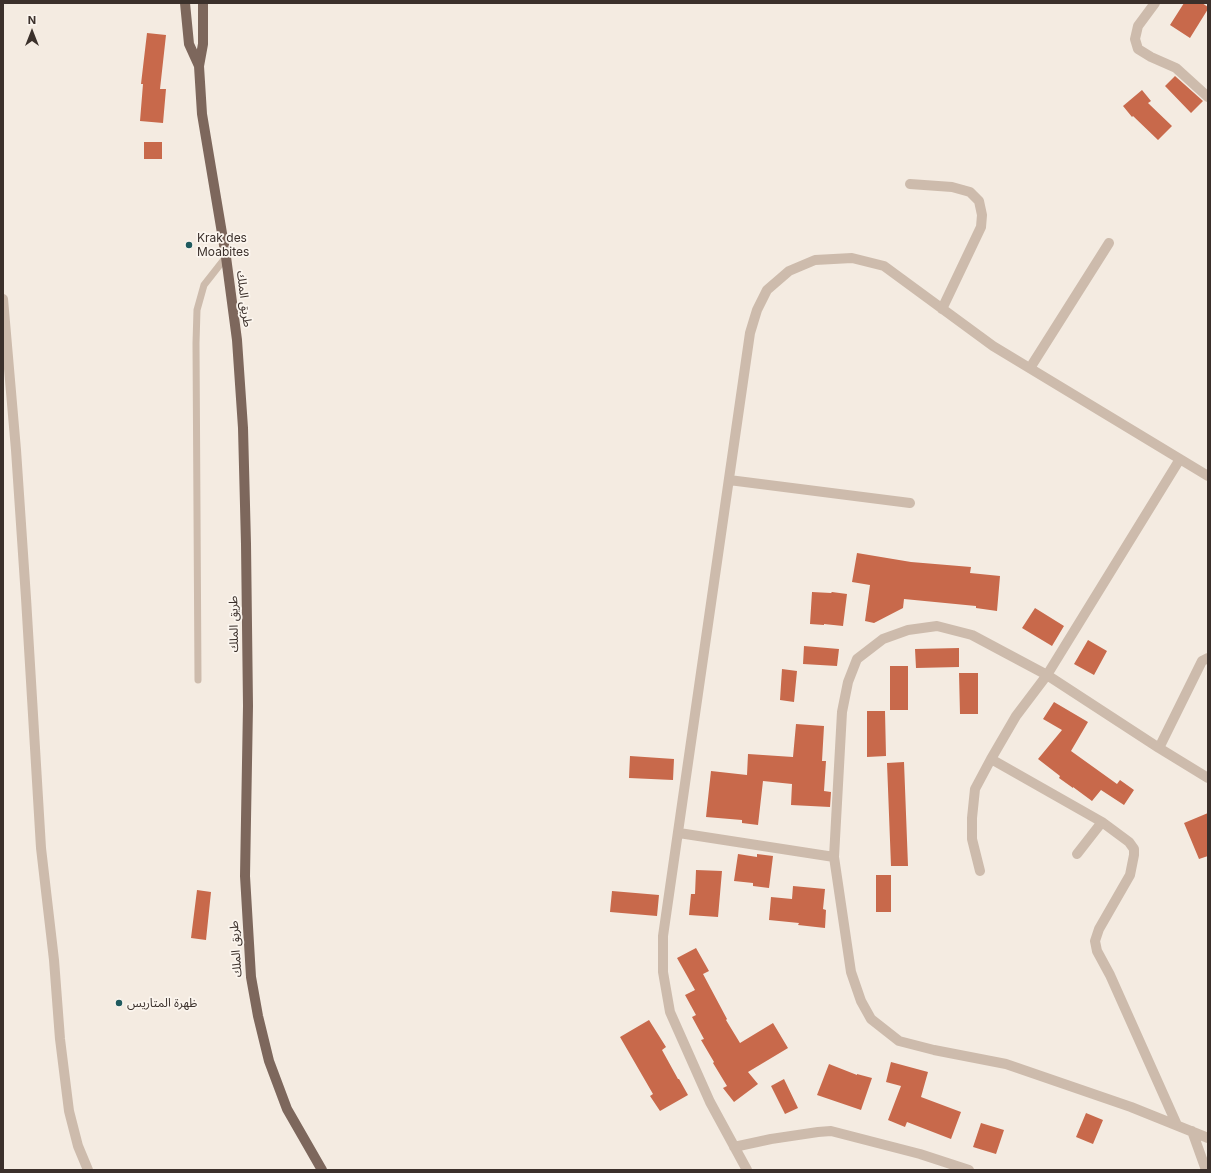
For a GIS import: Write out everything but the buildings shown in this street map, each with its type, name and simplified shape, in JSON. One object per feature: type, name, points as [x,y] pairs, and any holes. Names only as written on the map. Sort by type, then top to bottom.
[{"type":"main road","name":"طريق الملك","points":[[185,3],[189,44],[199,66]]},
{"type":"main road","name":"طريق الملك","points":[[203,3],[203,44],[199,66],[202,114],[226,256],[237,340],[243,428],[248,698],[245,876],[251,977],[258,1016],[269,1061],[287,1109],[322,1170]]},
{"type":"street","points":[[1155,3],[1138,26],[1135,39],[1138,49],[1151,57],[1176,68],[1208,97]]},
{"type":"street","points":[[910,184],[952,187],[970,192],[979,201],[982,215],[981,227],[942,309]]},
{"type":"street","points":[[1030,368],[1109,242]]},
{"type":"street","points":[[746,1170],[710,1102],[670,1012],[663,972],[664,936],[750,333],[757,310],[767,290],[789,271],[815,260],[852,258],[884,266],[993,346],[1208,476]]},
{"type":"street","points":[[3,299],[26,590],[41,848],[54,960],[60,1039],[69,1111],[78,1146],[88,1170]]},
{"type":"street","points":[[980,870],[972,839],[972,818],[975,789],[1016,716],[1047,675],[1180,459]]},
{"type":"street","points":[[729,480],[910,503]]},
{"type":"street","points":[[1208,778],[1047,675],[972,635],[937,626],[908,630],[883,639],[857,659],[848,682],[842,712],[834,857],[851,972],[861,1001],[871,1019],[899,1041],[934,1050],[1006,1064],[1131,1107],[1208,1138]]},
{"type":"street","points":[[1159,748],[1202,661],[1208,658]]},
{"type":"street","points":[[991,759],[1102,822],[1129,842],[1134,849],[1130,875],[1099,929],[1095,942],[1097,951],[1110,975],[1176,1125]]},
{"type":"street","points":[[1077,854],[1102,822]]},
{"type":"street","points":[[679,832],[834,857]]},
{"type":"street","points":[[734,1147],[771,1139],[831,1131],[920,1154],[970,1170]]},
{"type":"street","points":[[1192,1131],[1206,1170]]},
{"type":"lane","points":[[198,680],[197,310],[204,285],[226,256]]},
{"type":"place","name":"Krak des Moabites","points":[[189,245]]},
{"type":"place","name":"ظهرة المتاريس","points":[[119,1003]]}]
